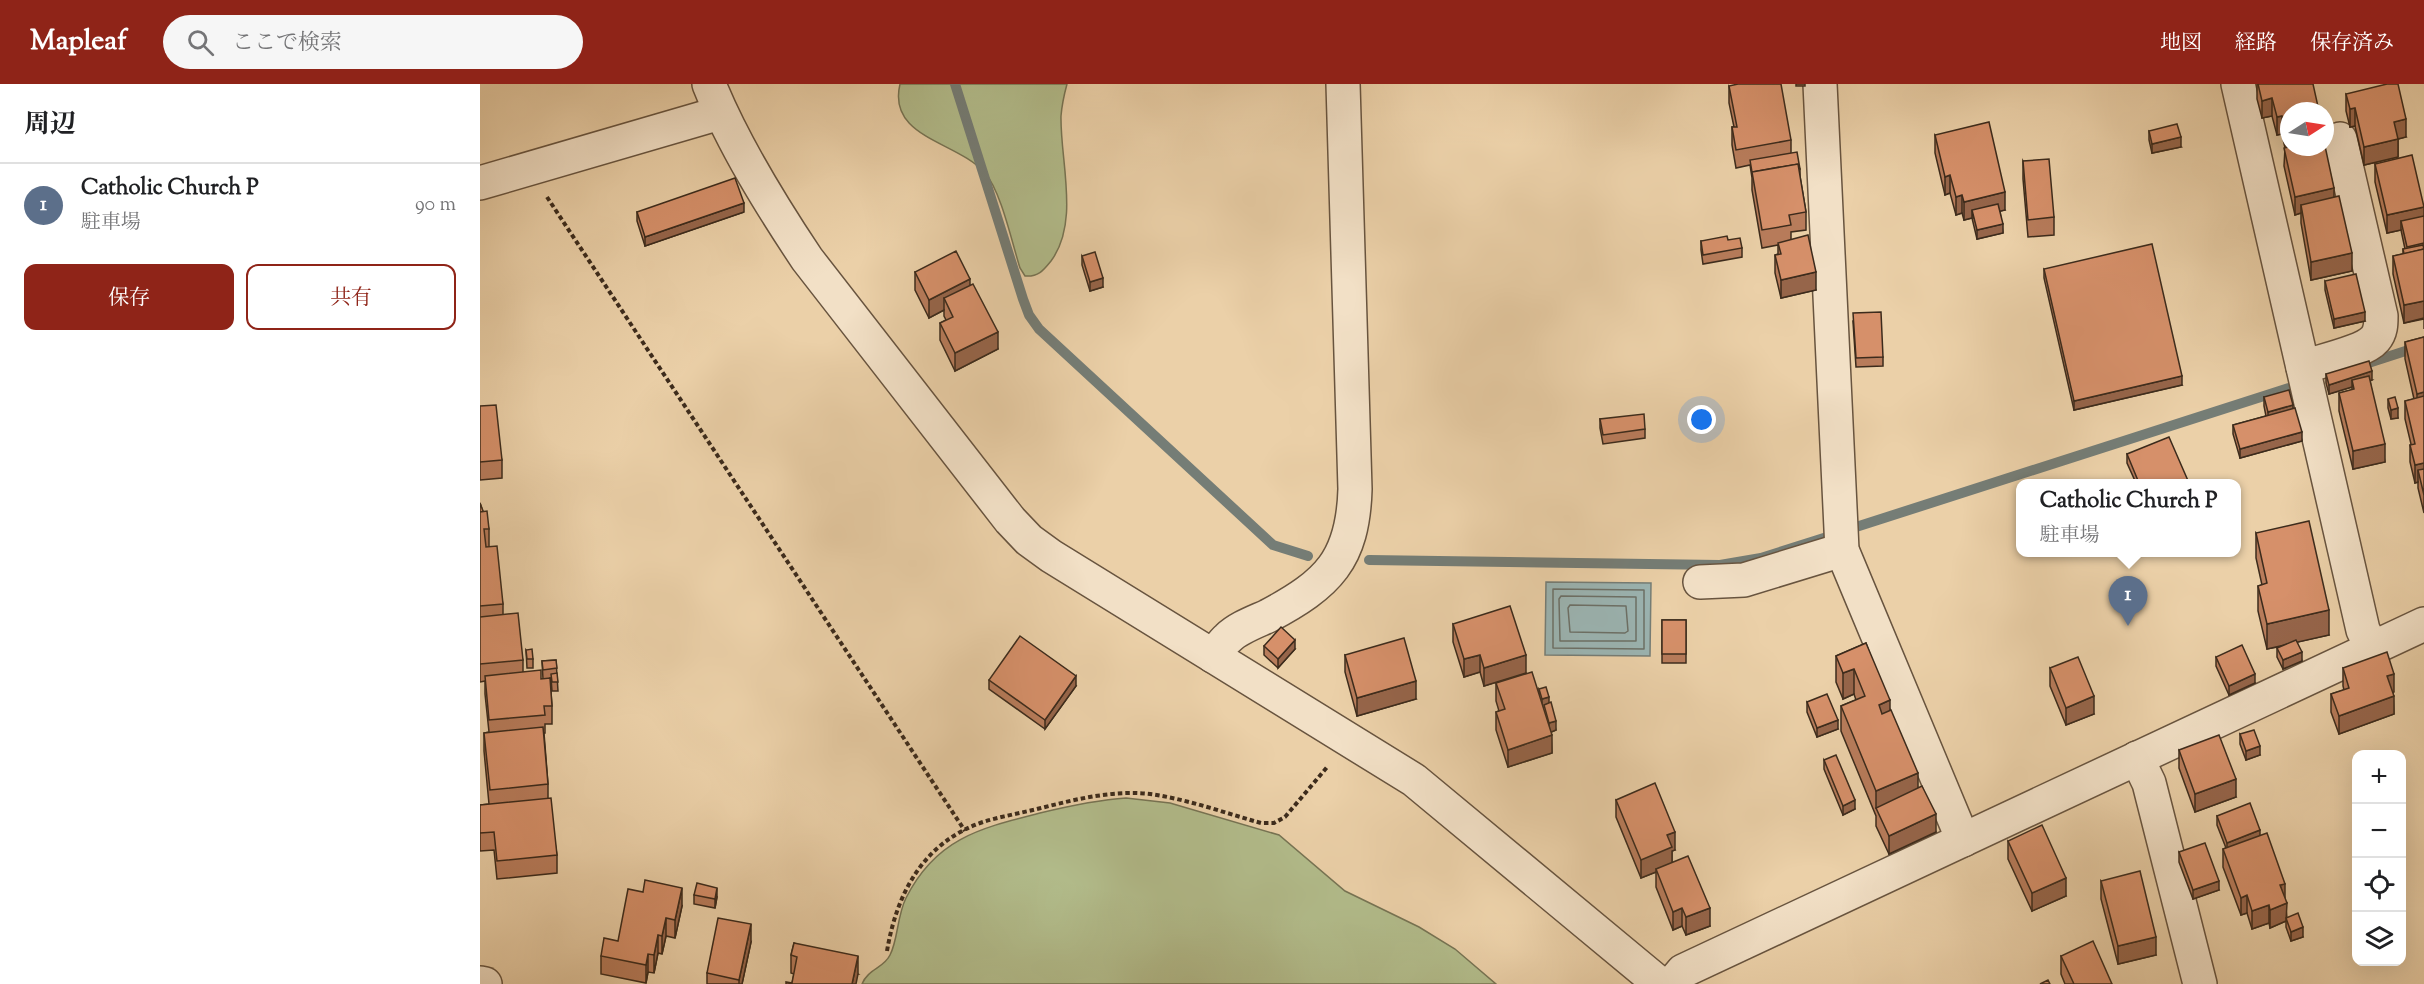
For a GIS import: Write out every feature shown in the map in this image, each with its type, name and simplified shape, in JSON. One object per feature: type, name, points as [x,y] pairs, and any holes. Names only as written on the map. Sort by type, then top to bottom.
[{"type":"street","points":[[1213,656],[1228,637],[1316,587],[1334,567],[1347,543],[1354,517],[1343,84]]},
{"type":"street","points":[[1820,84],[1842,550],[1964,840]]},
{"type":"street","points":[[2238,84],[2363,630],[2372,648]]},
{"type":"street","points":[[480,183],[529,169],[714,99],[786,229],[828,289],[1010,520],[1029,540],[1051,556],[1407,775],[1660,984]]},
{"type":"street","points":[[2303,367],[2366,346],[2376,338],[2381,327],[2340,140]]},
{"type":"street","points":[[1700,582],[1744,580],[1842,550]]},
{"type":"street","points":[[1672,984],[1683,971],[2424,624]]},
{"type":"street","points":[[2137,758],[2149,783],[2200,984]]},
{"type":"street","points":[[480,983],[485,984]]},
{"type":"path","points":[[529,169],[965,831]]},
{"type":"path","points":[[887,951],[892,923],[901,896],[916,872],[934,852],[982,822],[1080,798],[1126,793],[1172,798],[1261,823],[1274,823],[1285,817],[1350,740]]},
{"type":"green space","points":[[900,84],[1067,84],[1061,116],[1067,210],[1065,228],[1060,245],[1051,261],[1040,273],[1025,276],[1020,268],[1001,204],[985,173],[973,162],[927,137],[904,116],[899,102]]},
{"type":"green space","points":[[1126,798],[1170,803],[1279,835],[1345,891],[1419,927],[1455,949],[1496,984],[862,984],[868,975],[884,963],[890,955],[903,905],[918,878],[946,849],[980,831],[1019,818],[1104,800]]},
{"type":"water","points":[[1546,582],[1651,583],[1650,656],[1545,655]]},
{"type":"building","points":[[1781,84],[1791,140],[1736,150],[1732,127],[1737,127],[1729,86]]},
{"type":"building","points":[[2258,84],[2313,84],[2317,102],[2280,102],[2280,116],[2277,117],[2272,98],[2262,101]]},
{"type":"building","points":[[2387,84],[2398,84],[2406,119],[2394,122],[2398,139],[2364,147],[2355,108],[2350,109],[2346,94]]},
{"type":"building","points":[[1989,122],[2005,192],[1964,202],[1962,195],[1956,197],[1950,175],[1945,177],[1935,135]]},
{"type":"building","points":[[2177,124],[2181,137],[2152,144],[2149,131]]},
{"type":"building","points":[[1797,152],[1800,169],[1798,164],[1752,172],[1750,160]]},
{"type":"building","points":[[2412,155],[2424,207],[2387,215],[2375,164]]},
{"type":"building","points":[[2286,156],[2327,156],[2334,188],[2295,197]]},
{"type":"building","points":[[2049,159],[2054,217],[2028,220],[2023,161]]},
{"type":"building","points":[[1798,164],[1806,212],[1789,215],[1791,225],[1762,230],[1752,172]]},
{"type":"building","points":[[735,178],[744,203],[645,237],[637,212]]},
{"type":"building","points":[[2339,196],[2352,253],[2311,262],[2301,205]]},
{"type":"building","points":[[1998,204],[2003,224],[1977,230],[1972,210]]},
{"type":"building","points":[[2424,216],[2424,243],[2407,247],[2401,221]]},
{"type":"building","points":[[1808,235],[1816,272],[1781,280],[1775,255],[1781,254],[1778,243]]},
{"type":"building","points":[[1727,236],[1728,240],[1740,238],[1742,248],[1703,255],[1701,241]]},
{"type":"building","points":[[2152,244],[2182,376],[2074,401],[2044,269]]},
{"type":"building","points":[[2423,245],[2424,249],[2404,254],[2403,249]]},
{"type":"building","points":[[2424,249],[2424,301],[2404,305],[2393,256]]},
{"type":"building","points":[[956,251],[970,279],[929,300],[915,272]]},
{"type":"building","points":[[1095,252],[1103,278],[1090,282],[1082,256]]},
{"type":"building","points":[[2356,274],[2365,312],[2334,319],[2325,281]]},
{"type":"building","points":[[973,284],[998,332],[955,353],[940,323],[953,317],[944,298]]},
{"type":"building","points":[[1881,312],[1883,357],[1856,358],[1853,313]]},
{"type":"building","points":[[2424,337],[2424,392],[2417,394],[2405,342]]},
{"type":"building","points":[[2369,361],[2372,371],[2329,385],[2326,374]]},
{"type":"building","points":[[2369,376],[2385,444],[2353,451],[2339,393],[2354,389],[2352,380]]},
{"type":"building","points":[[2289,390],[2293,405],[2268,412],[2264,397]]},
{"type":"building","points":[[2424,396],[2424,463],[2415,465],[2410,445],[2415,444],[2405,401]]},
{"type":"building","points":[[2395,397],[2398,408],[2391,410],[2388,399]]},
{"type":"building","points":[[496,405],[502,460],[480,462],[480,406]]},
{"type":"building","points":[[2295,408],[2302,432],[2240,449],[2233,425]]},
{"type":"building","points":[[1644,414],[1645,429],[1603,435],[1600,419]]},
{"type":"building","points":[[2169,437],[2187,479],[2137,479],[2127,454]]},
{"type":"building","points":[[2424,469],[2424,495],[2418,470]]},
{"type":"building","points":[[487,511],[489,529],[484,529],[486,547],[497,546],[503,604],[480,606],[480,512]]},
{"type":"building","points":[[2309,521],[2329,610],[2267,624],[2258,586],[2267,583],[2256,533]]},
{"type":"building","points":[[1510,606],[1526,655],[1484,668],[1480,655],[1464,659],[1453,624]]},
{"type":"building","points":[[518,613],[523,660],[480,664],[480,617]]},
{"type":"building","points":[[1662,620],[1686,620],[1686,654],[1662,654]]},
{"type":"building","points":[[1281,627],[1295,640],[1278,659],[1264,646]]},
{"type":"building","points":[[1020,636],[1076,676],[1045,720],[989,680]]},
{"type":"building","points":[[1404,638],[1416,681],[1357,698],[1345,655]]},
{"type":"building","points":[[2296,640],[2302,652],[2283,660],[2277,648]]},
{"type":"building","points":[[1866,643],[1890,700],[1879,705],[1882,714],[1891,710],[1918,773],[1876,791],[1841,706],[1865,696],[1854,669],[1843,673],[1836,656]]},
{"type":"building","points":[[2242,645],[2255,674],[2229,686],[2216,657]]},
{"type":"building","points":[[532,649],[533,659],[527,659],[526,650]]},
{"type":"building","points":[[2387,652],[2394,674],[2387,676],[2394,696],[2339,716],[2331,694],[2349,688],[2343,668]]},
{"type":"building","points":[[2078,657],[2094,696],[2066,708],[2050,668]]},
{"type":"building","points":[[556,660],[557,668],[543,670],[542,661]]},
{"type":"building","points":[[541,670],[541,679],[550,678],[552,706],[544,706],[545,715],[489,720],[485,676]]},
{"type":"building","points":[[1532,672],[1552,735],[1508,750],[1496,712],[1505,709],[1496,683]]},
{"type":"building","points":[[557,673],[558,682],[552,682],[551,674]]},
{"type":"building","points":[[1546,687],[1549,697],[1542,699],[1539,689]]},
{"type":"building","points":[[1827,694],[1838,720],[1817,728],[1807,702]]},
{"type":"building","points":[[1551,702],[1556,721],[1549,723],[1544,705]]},
{"type":"building","points":[[543,727],[548,784],[490,790],[484,733]]},
{"type":"building","points":[[2254,730],[2260,746],[2246,751],[2240,734]]},
{"type":"building","points":[[2219,735],[2236,779],[2195,794],[2179,750]]},
{"type":"building","points":[[1836,755],[1855,800],[1843,806],[1824,760]]},
{"type":"building","points":[[1655,783],[1675,832],[1667,835],[1672,847],[1641,860],[1616,800]]},
{"type":"building","points":[[1922,786],[1936,814],[1889,836],[1876,808]]},
{"type":"building","points":[[551,798],[557,855],[497,861],[494,832],[480,833],[480,805]]},
{"type":"building","points":[[2250,803],[2260,830],[2227,843],[2217,816]]},
{"type":"building","points":[[2042,825],[2066,878],[2032,893],[2008,841]]},
{"type":"building","points":[[2267,833],[2285,884],[2280,885],[2287,903],[2270,910],[2269,905],[2252,911],[2247,895],[2241,898],[2223,849]]},
{"type":"building","points":[[2205,843],[2219,881],[2193,890],[2179,852]]},
{"type":"building","points":[[1688,856],[1710,908],[1686,917],[1682,908],[1673,912],[1656,869]]},
{"type":"building","points":[[2140,871],[2156,937],[2118,946],[2101,881]]},
{"type":"building","points":[[645,880],[682,888],[675,920],[666,918],[662,936],[658,935],[654,955],[648,954],[646,965],[601,956],[604,938],[618,941],[628,889],[643,892]]},
{"type":"building","points":[[697,883],[717,888],[715,899],[694,895]]},
{"type":"building","points":[[2298,913],[2303,927],[2291,932],[2286,918]]},
{"type":"building","points":[[718,918],[751,924],[739,980],[707,973]]},
{"type":"building","points":[[2093,941],[2112,984],[2074,984],[2061,956]]},
{"type":"building","points":[[794,943],[858,956],[852,984],[786,984],[786,982],[792,983],[797,957],[791,955]]},
{"type":"waterway","points":[[955,84],[1023,299],[1029,315],[1039,329],[1273,545],[1308,556]]},
{"type":"waterway","points":[[2356,367],[2424,345]]},
{"type":"waterway","points":[[1856,527],[2292,387]]},
{"type":"waterway","points":[[1369,560],[1720,565],[1761,558],[1827,537]]},
{"type":"place","name":"Catholic Church P","points":[[2128,626]]}]
